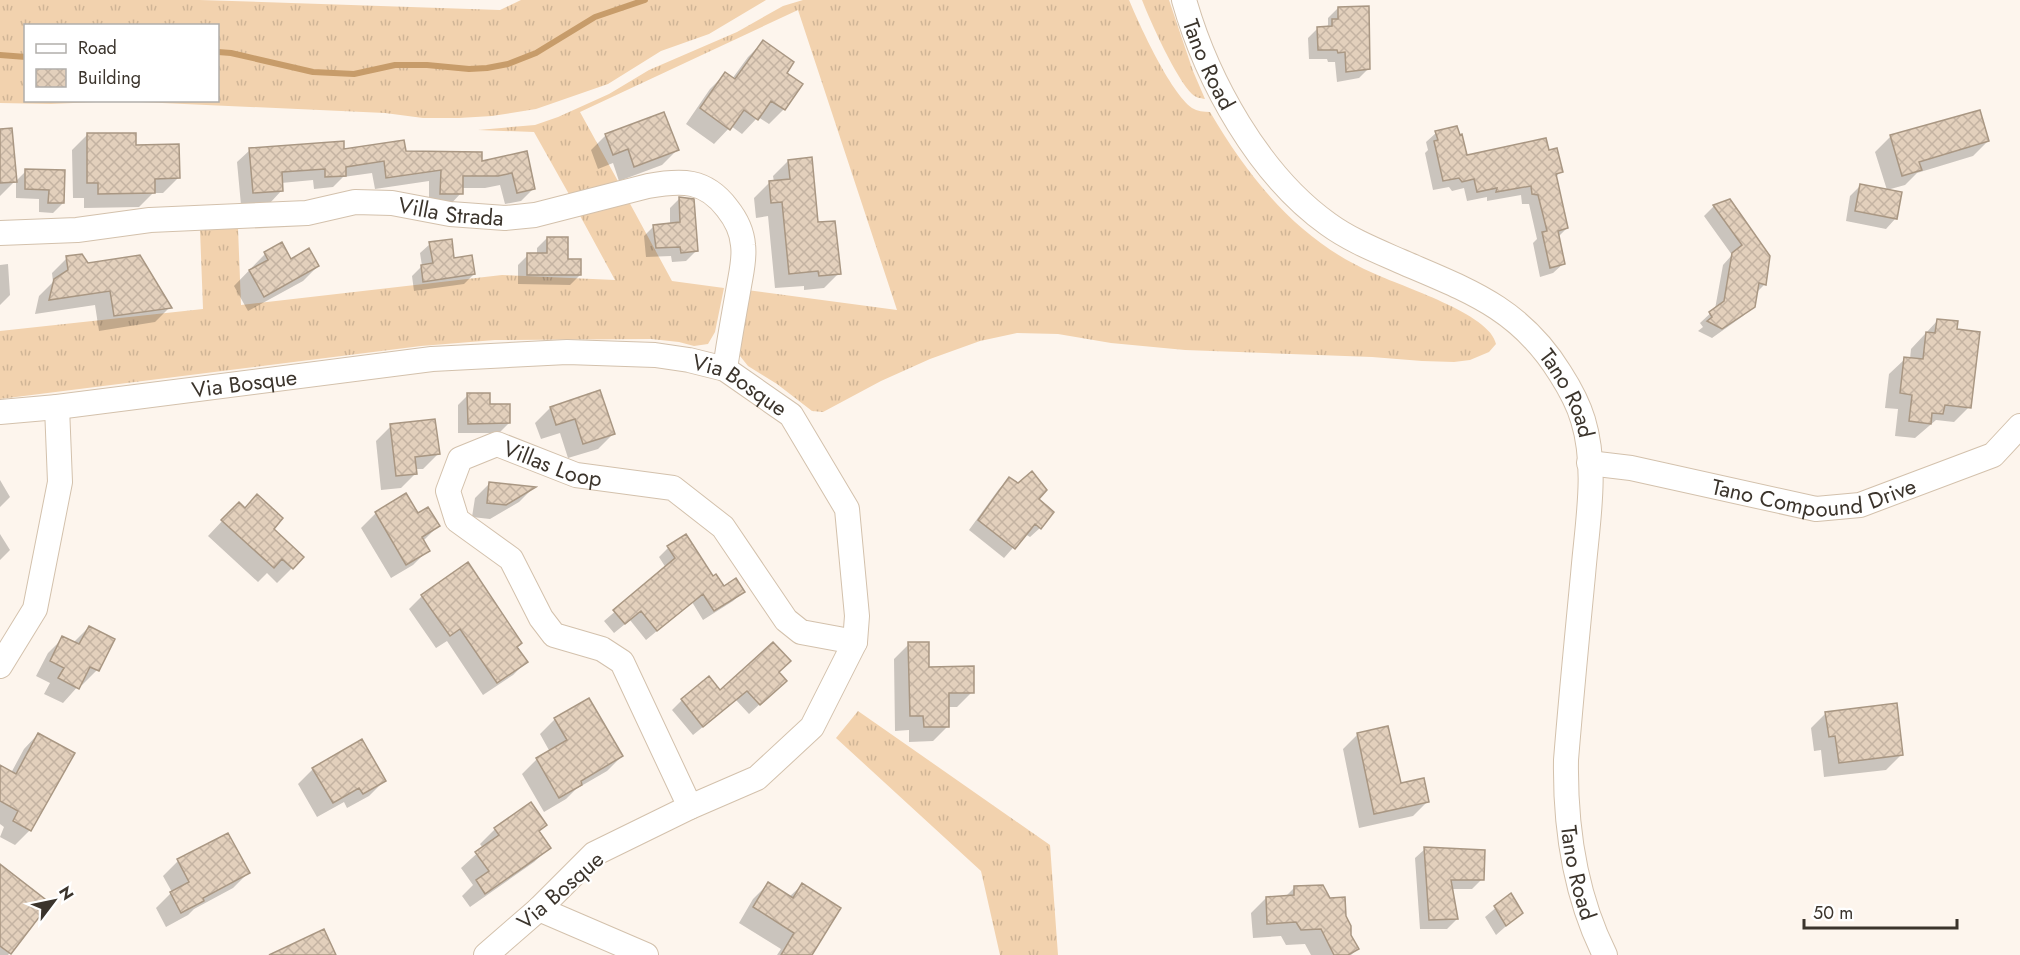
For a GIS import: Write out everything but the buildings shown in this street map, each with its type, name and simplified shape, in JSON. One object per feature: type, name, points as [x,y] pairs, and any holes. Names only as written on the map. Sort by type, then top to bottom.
[{"type":"street","name":"Tano Road","points":[[1184,0],[1201,49],[1224,101],[1285,187],[1306,208],[1346,236],[1476,295],[1514,319],[1528,331],[1554,362],[1575,400],[1585,431],[1589,463],[1589,507],[1565,793],[1569,832],[1579,878],[1593,926],[1605,955]]},
{"type":"street","name":"Villa Strada","points":[[0,233],[77,230],[150,220],[307,213],[355,202],[392,203],[450,214],[506,218],[535,215],[648,186],[667,183],[703,186],[719,197],[733,216],[744,246],[725,369]]},
{"type":"street","name":"Via Bosque","points":[[0,412],[57,407],[432,359],[567,352],[614,352],[677,358],[725,369],[791,415],[847,509],[857,616],[855,642],[812,727],[757,778],[690,807],[594,854],[539,909],[486,955]]},
{"type":"street","points":[[0,666],[35,609],[60,482],[57,407]]},
{"type":"street","name":"Tano Compound Drive","points":[[1589,463],[1632,468],[1816,508],[1860,505],[1993,455],[2020,426]]},
{"type":"street","name":"Villas Loop","points":[[690,807],[622,662],[602,649],[554,635],[541,618],[511,559],[457,520],[448,491],[460,459],[497,444],[576,475],[673,488],[723,527],[786,620],[801,632],[855,642]]},
{"type":"street","points":[[539,909],[646,955]]},
{"type":"green space","points":[[0,0],[200,0],[500,10],[521,0],[766,0],[709,34],[661,51],[608,84],[536,109],[492,116],[459,118],[423,118],[385,113],[140,102],[219,102],[219,24],[24,24],[24,102],[96,102],[0,103]]},
{"type":"green space","points":[[803,0],[1129,0],[1156,58],[1183,100],[1192,108],[1210,112],[1242,161],[1279,206],[1299,226],[1346,260],[1462,312],[1490,333],[1496,344],[1489,352],[1470,360],[1454,362],[1185,350],[1111,343],[1058,334],[1017,333],[980,341],[930,359],[881,381],[823,412],[812,411],[777,384],[748,366],[740,356],[736,344],[747,290],[897,310],[798,10],[580,112],[619,183],[570,196],[534,132],[478,130],[535,125],[558,117],[609,94],[649,70],[737,32],[783,6]]},
{"type":"green space","points":[[1142,0],[1169,0],[1205,99],[1194,95],[1179,76],[1157,35]]},
{"type":"green space","points":[[628,200],[672,281],[724,288],[715,332],[708,344],[694,346],[651,339],[495,340],[421,346],[0,399],[0,331],[203,309],[200,229],[238,228],[241,305],[502,275],[615,280],[578,212]]},
{"type":"green space","points":[[858,711],[1050,845],[1058,955],[1000,955],[981,871],[836,738]]},
{"type":"waterway","points":[[219,52],[313,72],[354,74],[395,65],[487,68],[508,64],[536,53],[595,17],[645,0]]},
{"type":"waterway","points":[[0,55],[24,57]]}]
